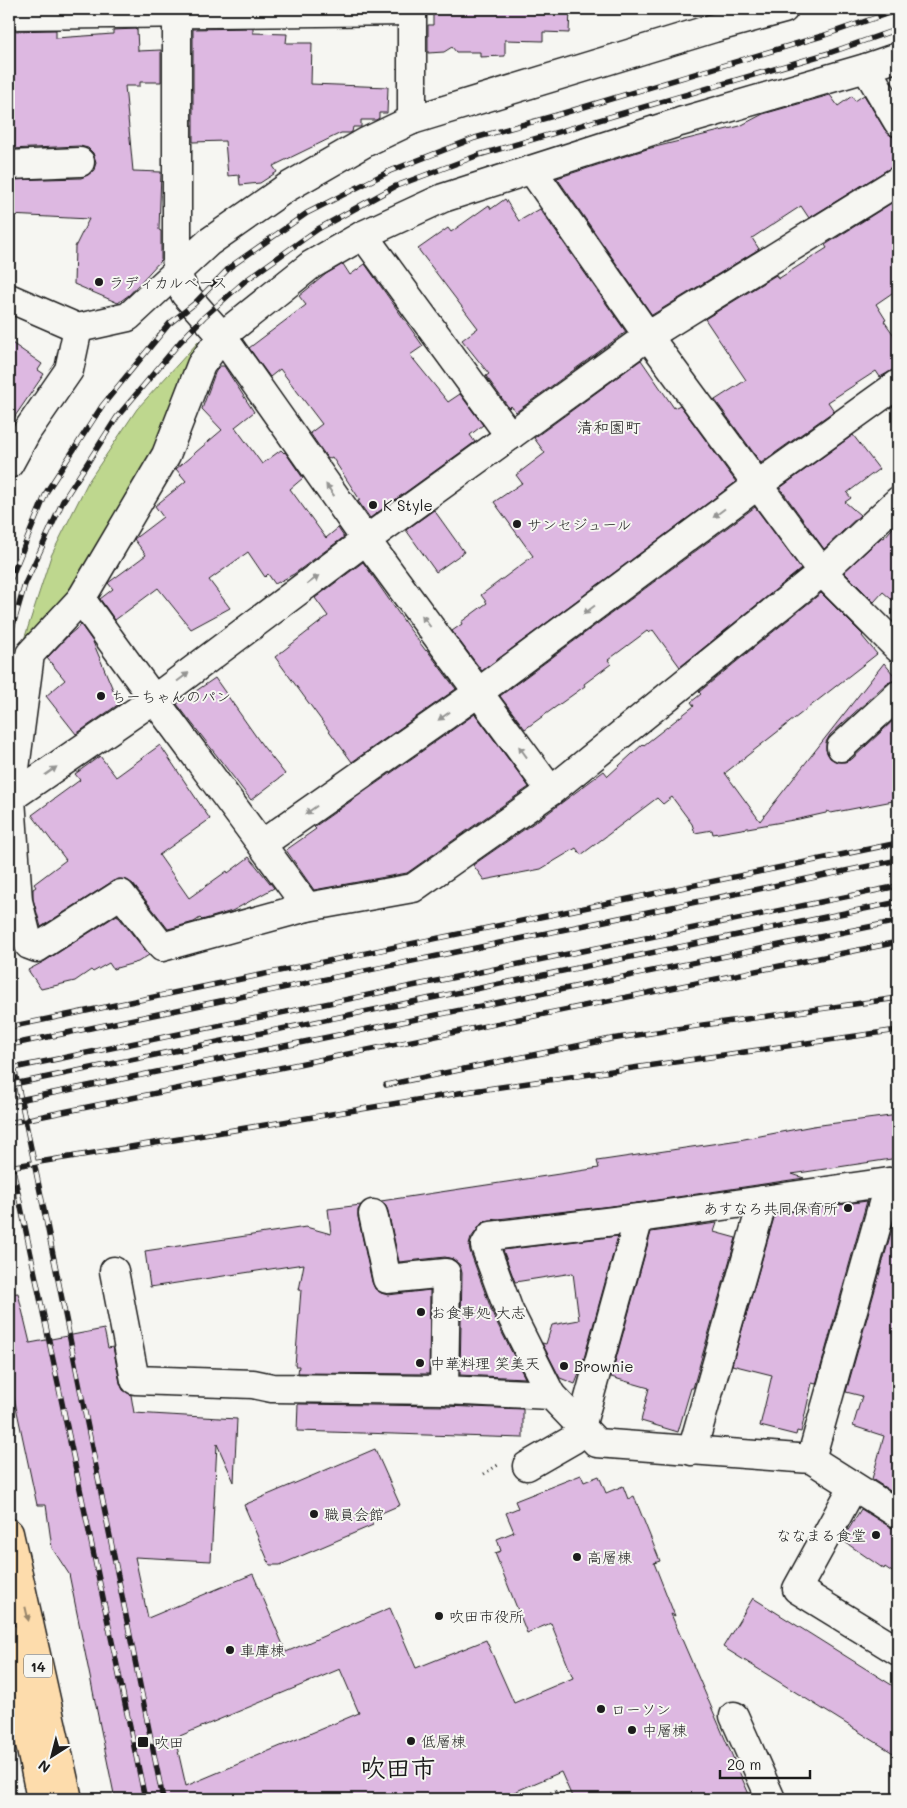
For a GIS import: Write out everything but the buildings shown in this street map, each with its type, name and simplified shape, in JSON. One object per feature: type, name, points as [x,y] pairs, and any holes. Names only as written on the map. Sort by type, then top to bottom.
[{"type":"main road","name":"14","points":[[9,1533],[68,1799]]},
{"type":"main road","points":[[9,1639],[41,1799]]},
{"type":"main road","points":[[9,1716],[25,1799]]},
{"type":"street","points":[[9,298],[78,328],[128,317],[209,242],[286,188],[366,142],[412,120],[714,28],[784,9]]},
{"type":"street","points":[[9,14],[412,10],[412,120]]},
{"type":"street","points":[[177,12],[176,273],[185,294],[222,336],[366,540],[551,792]]},
{"type":"street","points":[[898,57],[680,122],[443,198],[363,235],[311,265],[222,336],[201,365],[166,455],[81,599],[30,654],[10,799],[18,901],[29,946],[37,948],[121,894],[162,946],[307,907],[413,888],[551,792],[822,572],[898,501]]},
{"type":"street","points":[[866,68],[898,122]]},
{"type":"street","points":[[9,165],[80,162]]},
{"type":"street","points":[[532,170],[648,336],[759,484],[822,572],[898,648]]},
{"type":"street","points":[[10,799],[153,700],[366,540],[648,336],[898,182]]},
{"type":"street","points":[[363,235],[510,436]]},
{"type":"street","points":[[9,464],[27,431],[69,370],[78,328]]},
{"type":"street","points":[[262,844],[479,692],[759,484],[898,384]]},
{"type":"street","points":[[81,599],[153,700],[307,907]]},
{"type":"street","points":[[841,747],[898,695]]},
{"type":"street","points":[[811,1459],[894,1183],[491,1236],[486,1246],[509,1311],[551,1395],[597,1443],[811,1459],[898,1514]]},
{"type":"street","points":[[692,1451],[763,1200]]},
{"type":"street","points":[[373,1214],[388,1279],[446,1273],[444,1390]]},
{"type":"street","points":[[528,1466],[574,1439],[581,1427],[639,1218]]},
{"type":"street","points":[[114,1271],[135,1380],[253,1384],[272,1388],[444,1390],[551,1395]]},
{"type":"street","points":[[853,1487],[797,1589],[898,1651]]},
{"type":"street","points":[[734,1716],[771,1799]]},
{"type":"path","points":[[537,1799],[557,1790],[562,1799]]},
{"type":"green space","points":[[199,341],[194,361],[158,451],[73,594],[21,649],[51,556],[88,482],[137,409]]},
{"type":"railway","points":[[9,583],[47,491],[102,406],[169,324],[194,304],[230,267],[307,213],[390,171],[475,138],[822,36],[898,10]]},
{"type":"railway","points":[[9,639],[25,584],[63,501],[117,417],[180,342],[204,317],[245,281],[318,229],[396,186],[479,155],[829,53],[898,29]]},
{"type":"railway","points":[[9,1027],[898,843]]},
{"type":"railway","points":[[9,1045],[898,860]]},
{"type":"railway","points":[[9,1069],[898,886]]},
{"type":"railway","points":[[9,1085],[898,902]]},
{"type":"railway","points":[[9,1102],[898,921]]},
{"type":"railway","points":[[9,1123],[898,942]]},
{"type":"railway","points":[[386,1085],[611,1039],[898,998]]},
{"type":"railway","points":[[9,1167],[459,1093],[898,1030]]},
{"type":"railway","points":[[9,1043],[163,1799]]},
{"type":"railway","points":[[9,1150],[145,1799]]},
{"type":"place","name":"ラディカルベース","points":[[99,282]]},
{"type":"place","name":"K Style","points":[[373,505]]},
{"type":"place","name":"サンセジュール","points":[[517,524]]},
{"type":"place","name":"ちーちゃんのパン","points":[[101,696]]},
{"type":"place","name":"あすなろ共同保育所","points":[[848,1208]]},
{"type":"place","name":"お食事処 大志","points":[[421,1312]]},
{"type":"place","name":"中華料理 笑美天","points":[[420,1363]]},
{"type":"place","name":"Brownie","points":[[564,1366]]},
{"type":"place","name":"職員会館","points":[[314,1514]]},
{"type":"place","name":"ななまる食堂","points":[[876,1535]]},
{"type":"place","name":"高層棟","points":[[577,1557]]},
{"type":"place","name":"吹田市役所","points":[[439,1616]]},
{"type":"place","name":"車庫棟","points":[[230,1650]]},
{"type":"place","name":"ローソン","points":[[601,1709]]},
{"type":"place","name":"中層棟","points":[[632,1730]]},
{"type":"place","name":"低層棟","points":[[411,1741]]},
{"type":"place","name":"吹田","points":[[143,1742]]},
{"type":"district","name":"清和園町","points":[[609,426]]},
{"type":"district","name":"吹田市","points":[[398,1767]]}]
